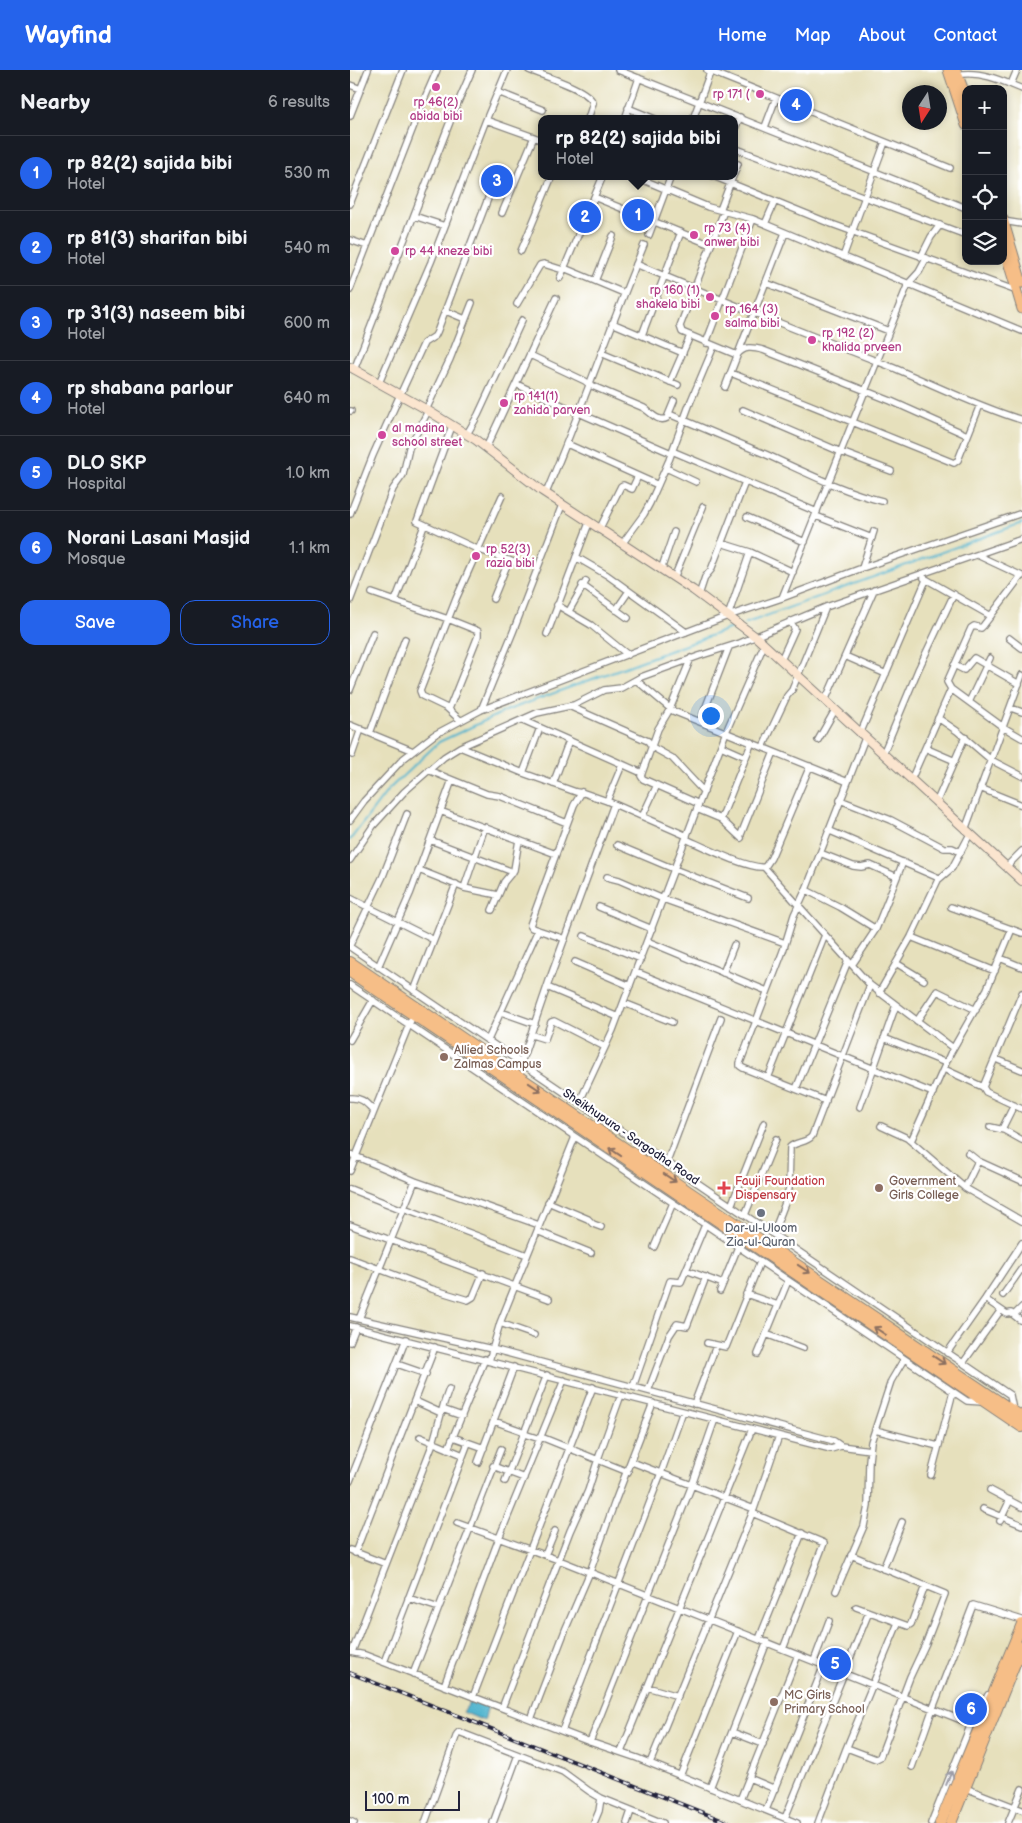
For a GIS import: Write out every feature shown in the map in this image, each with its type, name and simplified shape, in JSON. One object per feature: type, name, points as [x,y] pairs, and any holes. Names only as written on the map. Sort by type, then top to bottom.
[{"type":"highway","name":"Sheikhupura - Sargodha Road","points":[[350,962],[1017,1415],[1022,1428]]},
{"type":"highway","name":"Sheikhupura - Sargodha Road","points":[[350,972],[985,1403],[1017,1415]]},
{"type":"highway","points":[[950,1823],[1022,1622]]},
{"type":"highway","points":[[940,1823],[1003,1678],[1022,1648]]},
{"type":"main road","points":[[948,70],[962,113]]},
{"type":"main road","points":[[957,72],[962,85]]},
{"type":"main road","points":[[1007,237],[1019,287],[1022,309]]},
{"type":"main road","points":[[1007,257],[1019,287]]},
{"type":"street","points":[[350,116],[368,70]]},
{"type":"street","points":[[350,204],[403,70]]},
{"type":"street","points":[[350,290],[437,70]]},
{"type":"street","points":[[472,70],[352,368],[466,434],[599,530],[662,570],[728,616],[764,645],[1022,881]]},
{"type":"street","points":[[379,383],[424,280],[507,70]]},
{"type":"street","points":[[530,70],[590,96],[593,103],[589,115]]},
{"type":"street","points":[[618,70],[735,115]]},
{"type":"street","points":[[695,115],[710,70],[950,168]]},
{"type":"street","points":[[1011,84],[1017,70]]},
{"type":"street","points":[[957,72],[983,72],[1022,89]]},
{"type":"street","points":[[626,115],[639,78]]},
{"type":"street","points":[[350,85],[360,89]]},
{"type":"street","points":[[498,92],[543,110]]},
{"type":"street","points":[[765,127],[776,98]]},
{"type":"street","points":[[628,108],[645,115]]},
{"type":"street","points":[[738,122],[740,117],[962,206]]},
{"type":"street","points":[[486,120],[538,138]]},
{"type":"street","points":[[502,214],[534,137]]},
{"type":"street","points":[[843,257],[885,142]]},
{"type":"street","points":[[738,149],[962,233]]},
{"type":"street","points":[[350,514],[400,395],[423,346],[435,336],[446,311],[497,175]]},
{"type":"street","points":[[521,251],[550,180]]},
{"type":"street","points":[[560,278],[601,180]]},
{"type":"street","points":[[643,180],[722,211],[753,219],[1022,331]]},
{"type":"street","points":[[649,235],[670,180]]},
{"type":"street","points":[[723,180],[923,258],[1019,287]]},
{"type":"street","points":[[732,180],[711,245],[680,328],[682,332],[690,336],[737,355]]},
{"type":"street","points":[[594,197],[711,245]]},
{"type":"street","points":[[765,224],[775,201]]},
{"type":"street","points":[[414,216],[445,226]]},
{"type":"street","points":[[706,343],[753,219]]},
{"type":"street","points":[[1007,221],[1022,224]]},
{"type":"street","points":[[782,598],[908,284],[919,272],[932,237],[940,225]]},
{"type":"street","points":[[642,336],[681,232]]},
{"type":"street","points":[[725,387],[785,233]]},
{"type":"street","points":[[595,281],[613,236]]},
{"type":"street","points":[[350,240],[367,246]]},
{"type":"street","points":[[546,493],[580,414],[612,323],[644,245]]},
{"type":"street","points":[[517,304],[540,265],[544,264],[563,269],[624,293]]},
{"type":"street","points":[[636,264],[722,301],[980,405],[1022,420]]},
{"type":"street","points":[[766,283],[889,331]]},
{"type":"street","points":[[486,448],[556,298]]},
{"type":"street","points":[[350,601],[392,489],[403,475],[409,448],[450,359],[472,303]]},
{"type":"street","points":[[446,311],[465,319]]},
{"type":"street","points":[[466,434],[481,408],[522,320]]},
{"type":"street","points":[[612,323],[683,353]]},
{"type":"street","points":[[670,382],[690,336]]},
{"type":"street","points":[[622,544],[644,514],[666,468],[683,420],[714,346]]},
{"type":"street","points":[[737,355],[743,349],[748,348],[763,350],[865,391],[967,436]]},
{"type":"street","points":[[602,353],[678,385]]},
{"type":"street","points":[[530,355],[586,380],[590,385],[644,408],[654,416],[664,420],[669,414],[674,401]]},
{"type":"street","points":[[731,373],[954,463],[958,460],[980,405]]},
{"type":"street","points":[[516,384],[580,414],[745,482],[816,514],[873,534],[862,568]]},
{"type":"street","points":[[743,410],[891,471]]},
{"type":"street","points":[[669,414],[829,483],[882,501]]},
{"type":"street","points":[[452,426],[417,517],[418,522],[477,549],[522,565]]},
{"type":"street","points":[[567,444],[658,484]]},
{"type":"street","points":[[666,468],[696,482]]},
{"type":"street","points":[[599,530],[621,486],[632,489],[638,476]]},
{"type":"street","points":[[699,595],[705,577],[711,570],[745,482]]},
{"type":"street","points":[[460,720],[449,709],[422,696],[420,692],[477,549],[502,496]]},
{"type":"street","points":[[481,710],[562,504]]},
{"type":"street","points":[[674,578],[703,507]]},
{"type":"street","points":[[350,820],[364,801],[403,759],[434,735],[481,710],[728,616],[1022,513]]},
{"type":"street","points":[[747,517],[805,542]]},
{"type":"street","points":[[547,634],[589,523]]},
{"type":"street","points":[[395,601],[424,526]]},
{"type":"street","points":[[662,570],[674,532]]},
{"type":"street","points":[[350,860],[373,826],[404,792],[428,770],[460,747],[544,711],[569,706],[604,690],[621,688],[691,658],[728,647],[826,607],[874,590],[924,578],[977,555],[1022,539]]},
{"type":"street","points":[[721,544],[750,552],[793,572]]},
{"type":"street","points":[[728,616],[750,552]]},
{"type":"street","points":[[977,555],[1022,576],[982,627],[974,626],[971,628],[947,682],[951,689],[1003,727],[1022,738]]},
{"type":"street","points":[[576,557],[629,591],[686,632]]},
{"type":"street","points":[[493,599],[509,560]]},
{"type":"street","points":[[924,578],[992,616]]},
{"type":"street","points":[[826,1101],[740,1065],[798,905],[806,890],[848,782],[886,674],[924,578]]},
{"type":"street","points":[[350,581],[357,584]]},
{"type":"street","points":[[569,611],[584,583],[628,618]]},
{"type":"street","points":[[825,701],[874,590]]},
{"type":"street","points":[[616,610],[629,591]]},
{"type":"street","points":[[372,593],[475,629],[479,633],[449,709]]},
{"type":"street","points":[[883,754],[918,670],[954,594]]},
{"type":"street","points":[[557,605],[591,625],[628,655]]},
{"type":"street","points":[[763,747],[787,696],[792,690],[826,607]]},
{"type":"street","points":[[780,660],[795,629],[790,621]]},
{"type":"street","points":[[350,690],[373,633]]},
{"type":"street","points":[[1009,638],[1022,648]]},
{"type":"street","points":[[370,733],[405,639]]},
{"type":"street","points":[[579,1103],[624,1003],[726,732],[764,645]]},
{"type":"street","points":[[700,722],[728,647]]},
{"type":"street","points":[[845,656],[886,674]]},
{"type":"street","points":[[691,658],[670,709],[658,728],[642,773],[642,779],[721,819],[741,838],[774,752]]},
{"type":"street","points":[[954,665],[964,670],[973,658],[1019,684]]},
{"type":"street","points":[[969,702],[990,658]]},
{"type":"street","points":[[879,993],[911,937],[939,878],[952,868],[961,852],[980,788],[1022,675]]},
{"type":"street","points":[[636,680],[670,709],[848,782]]},
{"type":"street","points":[[911,780],[951,689]]},
{"type":"street","points":[[569,706],[648,741],[651,746],[672,758],[704,792]]},
{"type":"street","points":[[1011,708],[1022,712]]},
{"type":"street","points":[[818,740],[834,710]]},
{"type":"street","points":[[938,718],[965,737],[991,760],[1022,776]]},
{"type":"street","points":[[523,720],[642,773]]},
{"type":"street","points":[[350,725],[413,751]]},
{"type":"street","points":[[522,773],[540,728]]},
{"type":"street","points":[[352,755],[361,729]]},
{"type":"street","points":[[936,803],[965,737]]},
{"type":"street","points":[[552,784],[569,741]]},
{"type":"street","points":[[721,819],[752,742]]},
{"type":"street","points":[[721,746],[746,757]]},
{"type":"street","points":[[460,747],[522,773],[607,801],[738,860],[764,867],[870,985],[953,1048]]},
{"type":"street","points":[[925,748],[955,761]]},
{"type":"street","points":[[607,801],[622,765]]},
{"type":"street","points":[[764,867],[771,858],[810,766]]},
{"type":"street","points":[[428,770],[567,823]]},
{"type":"street","points":[[378,966],[399,922],[452,780]]},
{"type":"street","points":[[643,816],[657,785]]},
{"type":"street","points":[[980,788],[1022,805]]},
{"type":"street","points":[[565,939],[531,927],[531,923],[574,805],[582,792]]},
{"type":"street","points":[[840,800],[879,814],[944,848],[952,848],[961,852]]},
{"type":"street","points":[[521,1063],[614,804]]},
{"type":"street","points":[[440,811],[556,854]]},
{"type":"street","points":[[407,814],[383,876],[350,946],[1010,1395],[1017,1415]]},
{"type":"street","points":[[464,888],[485,827]]},
{"type":"street","points":[[828,830],[939,878]]},
{"type":"street","points":[[430,840],[513,872]]},
{"type":"street","points":[[492,910],[504,882],[513,872],[517,860],[519,840]]},
{"type":"street","points":[[617,845],[674,870],[748,898]]},
{"type":"street","points":[[1006,867],[1022,851]]},
{"type":"street","points":[[820,853],[853,866],[870,866],[897,877]]},
{"type":"street","points":[[796,1089],[850,963],[876,929],[903,862]]},
{"type":"street","points":[[418,870],[464,888],[498,895]]},
{"type":"street","points":[[607,877],[619,880],[663,900],[785,943]]},
{"type":"street","points":[[414,991],[456,884]]},
{"type":"street","points":[[806,890],[840,907],[876,929]]},
{"type":"street","points":[[350,898],[434,940]]},
{"type":"street","points":[[599,907],[652,929]]},
{"type":"street","points":[[952,907],[1022,933]]},
{"type":"street","points":[[911,1141],[953,1048],[976,1010],[995,971],[1012,929]]},
{"type":"street","points":[[488,1040],[538,930]]},
{"type":"street","points":[[768,1078],[825,935]]},
{"type":"street","points":[[584,936],[641,959]]},
{"type":"street","points":[[911,937],[995,971]]},
{"type":"street","points":[[647,941],[767,991]]},
{"type":"street","points":[[723,973],[734,945]]},
{"type":"street","points":[[1000,958],[1022,967]]},
{"type":"street","points":[[574,962],[630,986]]},
{"type":"street","points":[[896,963],[924,980]]},
{"type":"street","points":[[636,972],[933,1093]]},
{"type":"street","points":[[350,985],[953,1392],[967,1401],[985,1403]]},
{"type":"street","points":[[773,1234],[789,1188],[790,1148],[796,1143],[810,1139],[844,1056],[870,985]]},
{"type":"street","points":[[547,987],[618,1017]]},
{"type":"street","points":[[917,1021],[937,991],[976,1010]]},
{"type":"street","points":[[983,1086],[1020,1002],[1022,993]]},
{"type":"street","points":[[350,1040],[373,1000]]},
{"type":"street","points":[[624,1003],[672,1022]]},
{"type":"street","points":[[860,1107],[896,1005]]},
{"type":"street","points":[[501,1012],[535,1024]]},
{"type":"street","points":[[350,1171],[353,1156],[374,1111],[412,1014]]},
{"type":"street","points":[[667,1162],[721,1018]]},
{"type":"street","points":[[532,1035],[545,1039],[551,1022],[554,1021],[605,1047]]},
{"type":"street","points":[[884,1038],[945,1066],[983,1086],[986,1092],[1022,1109]]},
{"type":"street","points":[[996,1059],[1022,1070]]},
{"type":"street","points":[[350,1098],[355,1097],[363,1100],[374,1111]]},
{"type":"street","points":[[1002,1129],[1014,1105]]},
{"type":"street","points":[[731,1206],[764,1123]]},
{"type":"street","points":[[881,1126],[911,1141],[965,1188],[1022,1221]]},
{"type":"street","points":[[990,1127],[1002,1129],[1022,1140]]},
{"type":"street","points":[[448,1449],[492,1349],[500,1323],[575,1137]]},
{"type":"street","points":[[745,1215],[776,1139]]},
{"type":"street","points":[[968,1153],[978,1161],[1022,1181]]},
{"type":"street","points":[[353,1156],[538,1228],[591,1253]]},
{"type":"street","points":[[965,1188],[978,1161]]},
{"type":"street","points":[[359,1319],[415,1181]]},
{"type":"street","points":[[350,1189],[527,1255]]},
{"type":"street","points":[[548,1202],[588,1219],[593,1224],[601,1227]]},
{"type":"street","points":[[654,1247],[673,1203]]},
{"type":"street","points":[[350,1225],[549,1299]]},
{"type":"street","points":[[633,1387],[669,1282],[672,1280],[681,1282],[705,1225]]},
{"type":"street","points":[[948,1353],[1022,1243]]},
{"type":"street","points":[[720,1291],[738,1247]]},
{"type":"street","points":[[1015,1254],[1022,1259]]},
{"type":"street","points":[[350,1258],[432,1290],[468,1300],[473,1298],[483,1273]]},
{"type":"street","points":[[707,1343],[726,1347],[760,1262]]},
{"type":"street","points":[[1003,1295],[1022,1268]]},
{"type":"street","points":[[686,1270],[723,1284]]},
{"type":"street","points":[[648,1391],[668,1336],[677,1324],[687,1326],[706,1278]]},
{"type":"street","points":[[758,1354],[788,1281]]},
{"type":"street","points":[[746,1294],[778,1305]]},
{"type":"street","points":[[985,1299],[1007,1315],[1011,1313],[1020,1320]]},
{"type":"street","points":[[1014,1315],[1022,1308]]},
{"type":"street","points":[[963,1363],[1001,1310]]},
{"type":"street","points":[[350,1317],[492,1349],[834,1440],[841,1446]]},
{"type":"street","points":[[500,1323],[534,1335]]},
{"type":"street","points":[[350,1342],[353,1326],[831,1449],[841,1446],[870,1450]]},
{"type":"street","points":[[766,1334],[803,1348]]},
{"type":"street","points":[[350,1480],[406,1339]]},
{"type":"street","points":[[694,1404],[716,1346]]},
{"type":"street","points":[[386,1564],[353,1551],[415,1402],[435,1347]]},
{"type":"street","points":[[836,1591],[864,1526],[867,1514],[870,1450],[892,1381],[904,1359]]},
{"type":"street","points":[[397,1364],[426,1374]]},
{"type":"street","points":[[478,1462],[514,1367]]},
{"type":"street","points":[[505,1481],[547,1376]]},
{"type":"street","points":[[444,1686],[499,1538],[564,1380]]},
{"type":"street","points":[[473,1697],[593,1387]]},
{"type":"street","points":[[449,1390],[433,1443],[351,1652],[384,1662],[590,1742],[621,1752],[797,1823]]},
{"type":"street","points":[[931,1475],[953,1392]]},
{"type":"street","points":[[502,1708],[570,1531],[588,1491],[621,1395]]},
{"type":"street","points":[[415,1402],[442,1412],[446,1411],[462,1416]]},
{"type":"street","points":[[531,1719],[590,1572],[653,1403]]},
{"type":"street","points":[[562,1731],[661,1474],[683,1411]]},
{"type":"street","points":[[590,1742],[692,1485],[716,1419]]},
{"type":"street","points":[[494,1421],[570,1448],[628,1472]]},
{"type":"street","points":[[621,1752],[752,1429]]},
{"type":"street","points":[[875,1430],[938,1446]]},
{"type":"street","points":[[650,1764],[753,1511],[779,1436]]},
{"type":"street","points":[[420,1437],[464,1455]]},
{"type":"street","points":[[453,1437],[484,1448]]},
{"type":"street","points":[[384,1662],[468,1443]]},
{"type":"street","points":[[413,1674],[501,1449]]},
{"type":"street","points":[[632,1462],[724,1497],[822,1541],[824,1544],[783,1648]]},
{"type":"street","points":[[494,1466],[524,1478]]},
{"type":"street","points":[[990,1490],[1022,1507]]},
{"type":"street","points":[[1001,1519],[1010,1500]]},
{"type":"street","points":[[983,1509],[1001,1519],[1022,1525]]},
{"type":"street","points":[[883,1569],[902,1522]]},
{"type":"street","points":[[457,1523],[560,1560],[972,1724]]},
{"type":"street","points":[[545,1555],[555,1531]]},
{"type":"street","points":[[759,1639],[802,1533]]},
{"type":"street","points":[[847,1748],[876,1759],[879,1758],[945,1594],[851,1556]]},
{"type":"street","points":[[856,1607],[907,1626],[910,1625],[925,1586]]},
{"type":"street","points":[[408,1598],[439,1608]]},
{"type":"street","points":[[912,1767],[974,1605],[1022,1622]]},
{"type":"street","points":[[785,1818],[869,1612]]},
{"type":"street","points":[[814,1661],[829,1621]]},
{"type":"street","points":[[818,1823],[898,1623]]},
{"type":"street","points":[[680,1776],[738,1631]]},
{"type":"street","points":[[710,1788],[767,1642]]},
{"type":"street","points":[[740,1800],[798,1655]]},
{"type":"street","points":[[766,1810],[824,1665]]},
{"type":"street","points":[[931,1823],[972,1724],[1003,1678]]},
{"type":"street","points":[[955,1823],[1002,1708],[1003,1678]]},
{"type":"street","points":[[647,1687],[678,1696]]},
{"type":"street","points":[[426,1823],[459,1732],[564,1772],[588,1791],[601,1798],[663,1823]]},
{"type":"street","points":[[732,1732],[763,1744]]},
{"type":"street","points":[[493,1823],[518,1755]]},
{"type":"street","points":[[749,1778],[775,1789]]},
{"type":"street","points":[[968,1789],[1022,1810]]},
{"type":"street","points":[[1008,1823],[1022,1789]]},
{"type":"street","points":[[594,1823],[599,1811],[601,1798]]},
{"type":"street","points":[[627,1823],[631,1811]]},
{"type":"street","points":[[350,1821],[354,1823]]},
{"type":"water","points":[[472,1699],[488,1705],[484,1721],[463,1712]]},
{"type":"waterway","points":[[744,624],[1022,523]]},
{"type":"waterway","points":[[350,840],[388,790],[439,742],[508,710],[737,626]]},
{"type":"railway","points":[[350,1673],[729,1823]]},
{"type":"place","name":"rp 46(2) abida bibi","points":[[436,87]]},
{"type":"place","name":"rp 171 (","points":[[760,94]]},
{"type":"place","name":"rp shabana parlour","points":[[796,105]]},
{"type":"place","name":"rp 31(3) naseem bibi","points":[[497,181]]},
{"type":"place","name":"rp 82(2) sajida bibi","points":[[638,215]]},
{"type":"place","name":"rp 81(3) sharifan bibi","points":[[585,217]]},
{"type":"place","name":"rp 73 (4) anwer bibi","points":[[694,235]]},
{"type":"place","name":"rp 44 kneze bibi","points":[[395,251]]},
{"type":"place","name":"rp 160 (1) shakela bibi","points":[[710,297]]},
{"type":"place","name":"rp 164 (3) salma bibi","points":[[715,316]]},
{"type":"place","name":"rp 192 (2) khalida prveen","points":[[812,340]]},
{"type":"place","name":"rp 141(1) zahida parven","points":[[504,403]]},
{"type":"place","name":"al madina school street","points":[[382,435]]},
{"type":"place","name":"rp 52(3) razia bibi","points":[[476,556]]},
{"type":"place","name":"Allied Schools Zalmas Campus","points":[[444,1057]]},
{"type":"place","name":"Fauji Foundation Dispensary","points":[[724,1188]]},
{"type":"place","name":"Government Girls College","points":[[879,1188]]},
{"type":"place","name":"Dar-ul-Uloom Zia-ul-Quran","points":[[761,1213]]},
{"type":"place","name":"DLO SKP","points":[[835,1664]]},
{"type":"place","name":"MC Girls Primary School","points":[[774,1702]]},
{"type":"place","name":"Norani Lasani Masjid","points":[[971,1709]]}]
